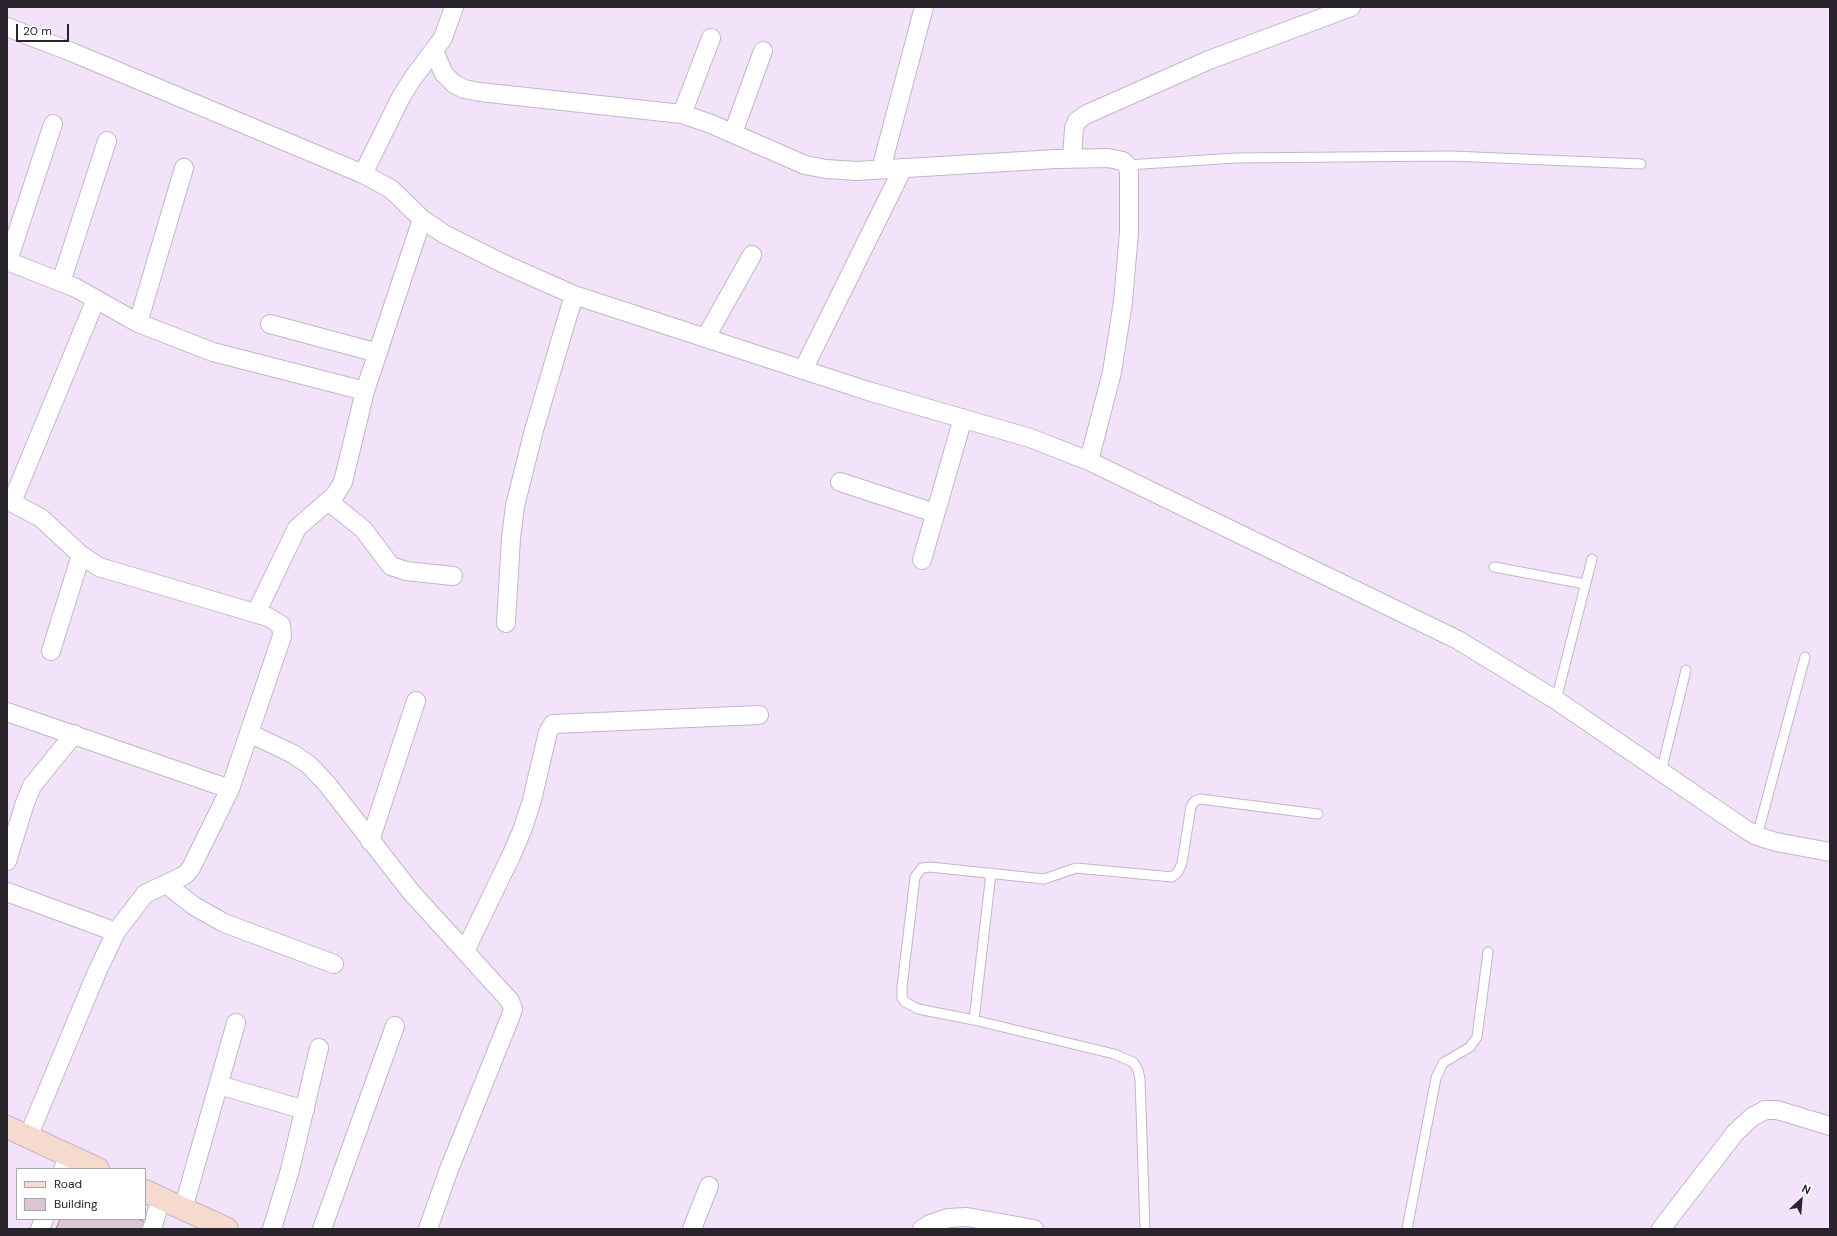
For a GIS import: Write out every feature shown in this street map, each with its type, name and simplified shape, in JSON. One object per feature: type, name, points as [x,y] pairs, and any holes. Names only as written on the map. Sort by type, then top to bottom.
[{"type":"street","points":[[363,174],[401,97],[413,78],[434,51],[446,31],[454,7]]},
{"type":"street","points":[[881,169],[924,7]]},
{"type":"street","points":[[1072,159],[1074,128],[1077,121],[1085,115],[1209,60],[1351,7]]},
{"type":"street","points":[[7,27],[74,53],[363,174],[391,189],[422,219],[464,246],[574,295],[868,391],[1030,438],[1089,461],[1458,640],[1556,700],[1734,823],[1757,836],[1776,842],[1830,852]]},
{"type":"street","points":[[682,114],[711,38]]},
{"type":"street","points":[[434,51],[444,74],[453,83],[464,89],[682,114],[733,133],[805,165],[826,169],[856,171],[1072,159],[1117,158],[1127,165],[1129,172],[1129,232],[1119,334],[1112,372],[1089,461]]},
{"type":"street","points":[[733,133],[763,51]]},
{"type":"street","points":[[53,124],[8,261],[61,282],[96,299],[138,323],[214,352],[365,391]]},
{"type":"street","points":[[61,282],[107,141]]},
{"type":"street","points":[[138,323],[184,168]]},
{"type":"street","points":[[803,370],[903,168]]},
{"type":"street","points":[[256,613],[297,528],[335,494],[343,482],[365,391],[422,219]]},
{"type":"street","points":[[706,337],[752,256]]},
{"type":"street","points":[[506,623],[510,538],[515,506],[534,430],[574,295]]},
{"type":"street","points":[[28,1137],[97,972],[116,932],[145,894],[185,875],[191,868],[230,789],[282,636],[281,626],[277,622],[256,613],[99,567],[81,556],[42,518],[10,501],[96,299]]},
{"type":"street","points":[[270,324],[378,353]]},
{"type":"street","points":[[922,560],[963,418]]},
{"type":"street","points":[[840,482],[935,513]]},
{"type":"street","points":[[328,501],[354,520],[366,532],[391,566],[406,571],[453,576]]},
{"type":"street","points":[[51,650],[81,556]]},
{"type":"street","points":[[370,841],[416,701]]},
{"type":"street","points":[[7,712],[230,789]]},
{"type":"street","points":[[465,951],[523,828],[532,800],[548,732],[553,724],[759,716]]},
{"type":"street","points":[[249,733],[293,754],[309,765],[327,784],[411,892],[510,1001],[513,1009],[448,1172],[428,1229]]},
{"type":"street","points":[[7,861],[25,803],[32,786],[74,734]]},
{"type":"street","points":[[166,884],[194,906],[224,923],[334,964]]},
{"type":"street","points":[[7,892],[116,932]]},
{"type":"street","points":[[183,1208],[236,1023]]},
{"type":"street","points":[[322,1229],[395,1026]]},
{"type":"street","points":[[272,1229],[285,1190],[319,1048]]},
{"type":"street","points":[[219,1085],[305,1110]]},
{"type":"street","points":[[1661,1229],[1735,1133],[1752,1117],[1764,1110],[1777,1110],[1830,1126]]},
{"type":"street","points":[[7,1127],[28,1137],[66,1162],[93,1168]]},
{"type":"street","points":[[692,1229],[710,1186]]},
{"type":"street","points":[[152,1229],[153,1195],[227,1229]]},
{"type":"street","points":[[922,1229],[930,1224],[948,1218],[967,1217],[1034,1229]]},
{"type":"lane","points":[[1127,165],[1236,158],[1451,156],[1641,164]]},
{"type":"lane","points":[[1556,700],[1592,559]]},
{"type":"lane","points":[[1494,567],[1585,584]]},
{"type":"lane","points":[[1757,836],[1806,657]]},
{"type":"lane","points":[[1661,772],[1686,670]]},
{"type":"lane","points":[[1145,1229],[1140,1079],[1138,1070],[1133,1062],[1114,1054],[974,1020],[918,1009],[910,1006],[902,998],[913,884],[918,872],[922,868],[930,867],[1044,878],[1076,868],[1172,877],[1178,872],[1182,863],[1191,806],[1195,801],[1200,799],[1318,814]]},
{"type":"lane","points":[[974,1020],[991,873]]},
{"type":"lane","points":[[1407,1229],[1436,1078],[1443,1063],[1470,1047],[1477,1037],[1488,952]]},
{"type":"building","points":[[60,1220],[140,1220],[147,1223],[145,1229],[56,1229]]}]
